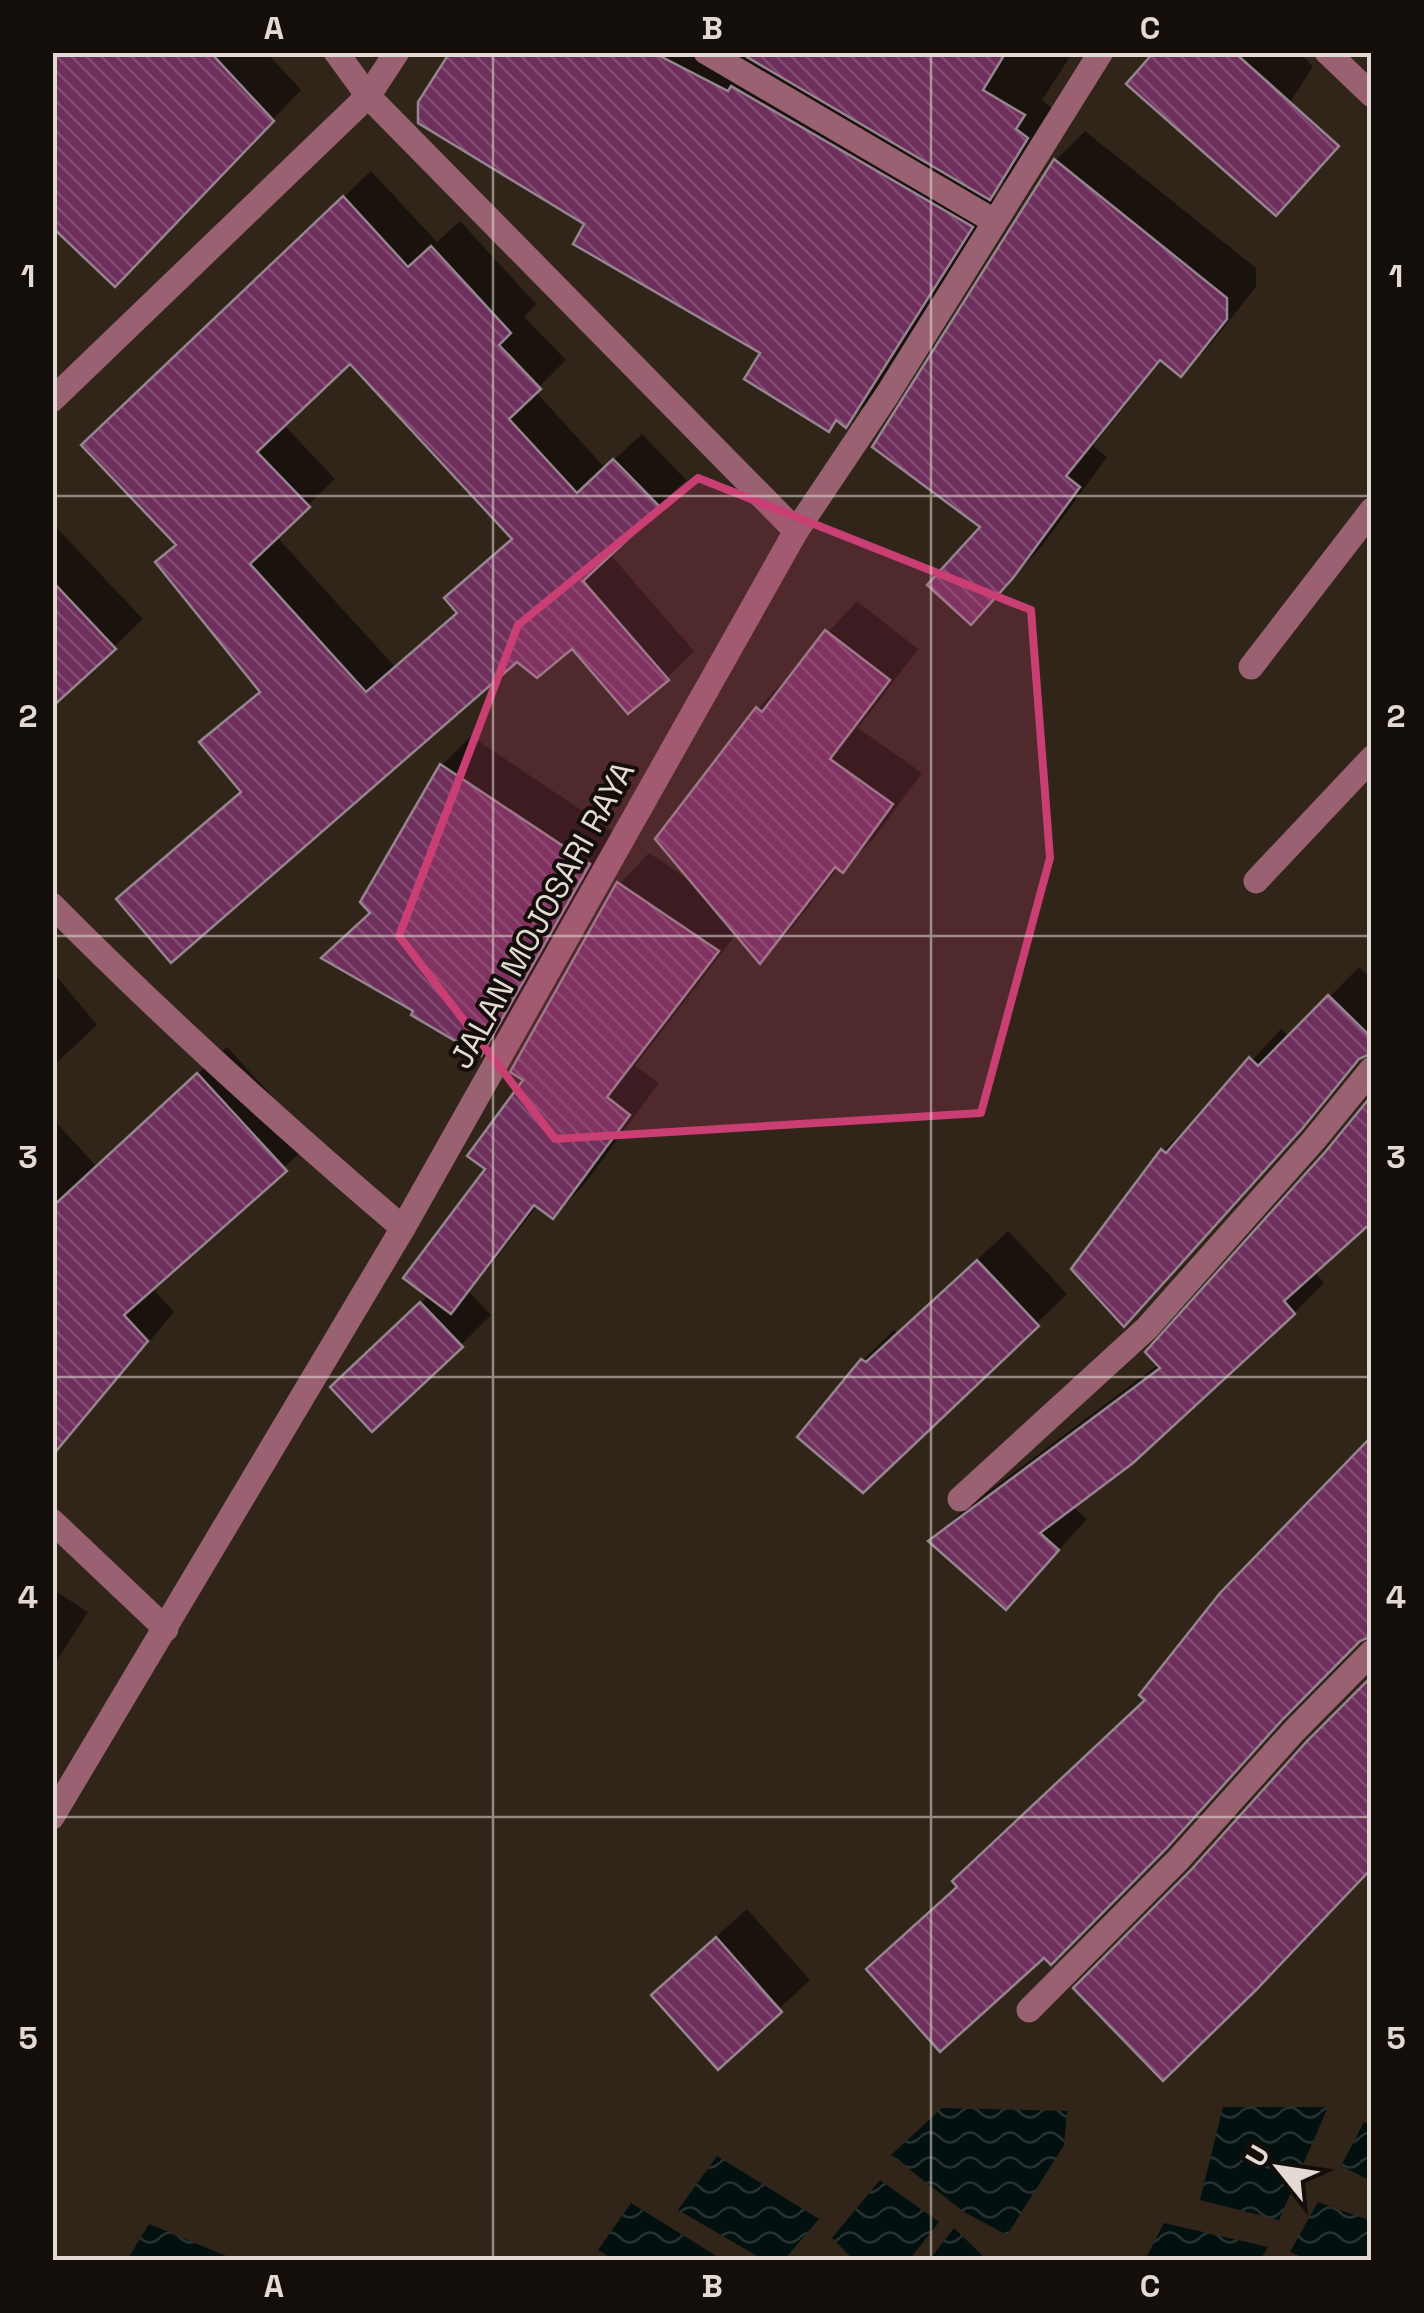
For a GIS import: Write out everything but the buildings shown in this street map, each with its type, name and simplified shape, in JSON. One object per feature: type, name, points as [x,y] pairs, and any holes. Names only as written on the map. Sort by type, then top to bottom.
[{"type":"street","points":[[336,52],[368,96],[796,531]]},
{"type":"street","points":[[52,400],[368,96],[397,52]]},
{"type":"street","points":[[706,52],[994,220]]},
{"type":"street","name":"JALAN MOJOSARI RAYA","points":[[52,1817],[403,1228],[796,531],[887,395],[1100,52]]},
{"type":"street","points":[[1327,52],[1372,95]]},
{"type":"street","points":[[1251,666],[1372,510]]},
{"type":"street","points":[[1256,881],[1372,758]]},
{"type":"street","points":[[52,904],[266,1112],[403,1228]]},
{"type":"street","points":[[960,1499],[1147,1328],[1372,1069]]},
{"type":"street","points":[[52,1521],[166,1629]]},
{"type":"street","points":[[1029,2010],[1178,1860],[1295,1730],[1372,1652]]},
{"type":"highlighted area","points":[[698,478],[1031,610],[1050,858],[981,1113],[555,1139],[399,936],[518,625]]},
{"type":"water","points":[[1223,2107],[1328,2107],[1279,2220],[1200,2200]]},
{"type":"water","points":[[942,2108],[1067,2111],[1064,2145],[1007,2235],[964,2212],[891,2155]]},
{"type":"water","points":[[1364,2122],[1371,2126],[1371,2181],[1341,2166]]},
{"type":"water","points":[[717,2156],[819,2219],[784,2260],[764,2260],[678,2210]]},
{"type":"water","points":[[880,2180],[939,2222],[909,2260],[854,2260],[832,2238]]},
{"type":"water","points":[[1318,2202],[1371,2221],[1371,2260],[1309,2260],[1290,2252]]},
{"type":"water","points":[[631,2203],[723,2260],[614,2260],[598,2250]]},
{"type":"water","points":[[1164,2223],[1268,2247],[1260,2260],[1145,2260]]},
{"type":"water","points":[[149,2224],[236,2260],[127,2260]]},
{"type":"water","points":[[954,2228],[987,2260],[929,2260]]}]
